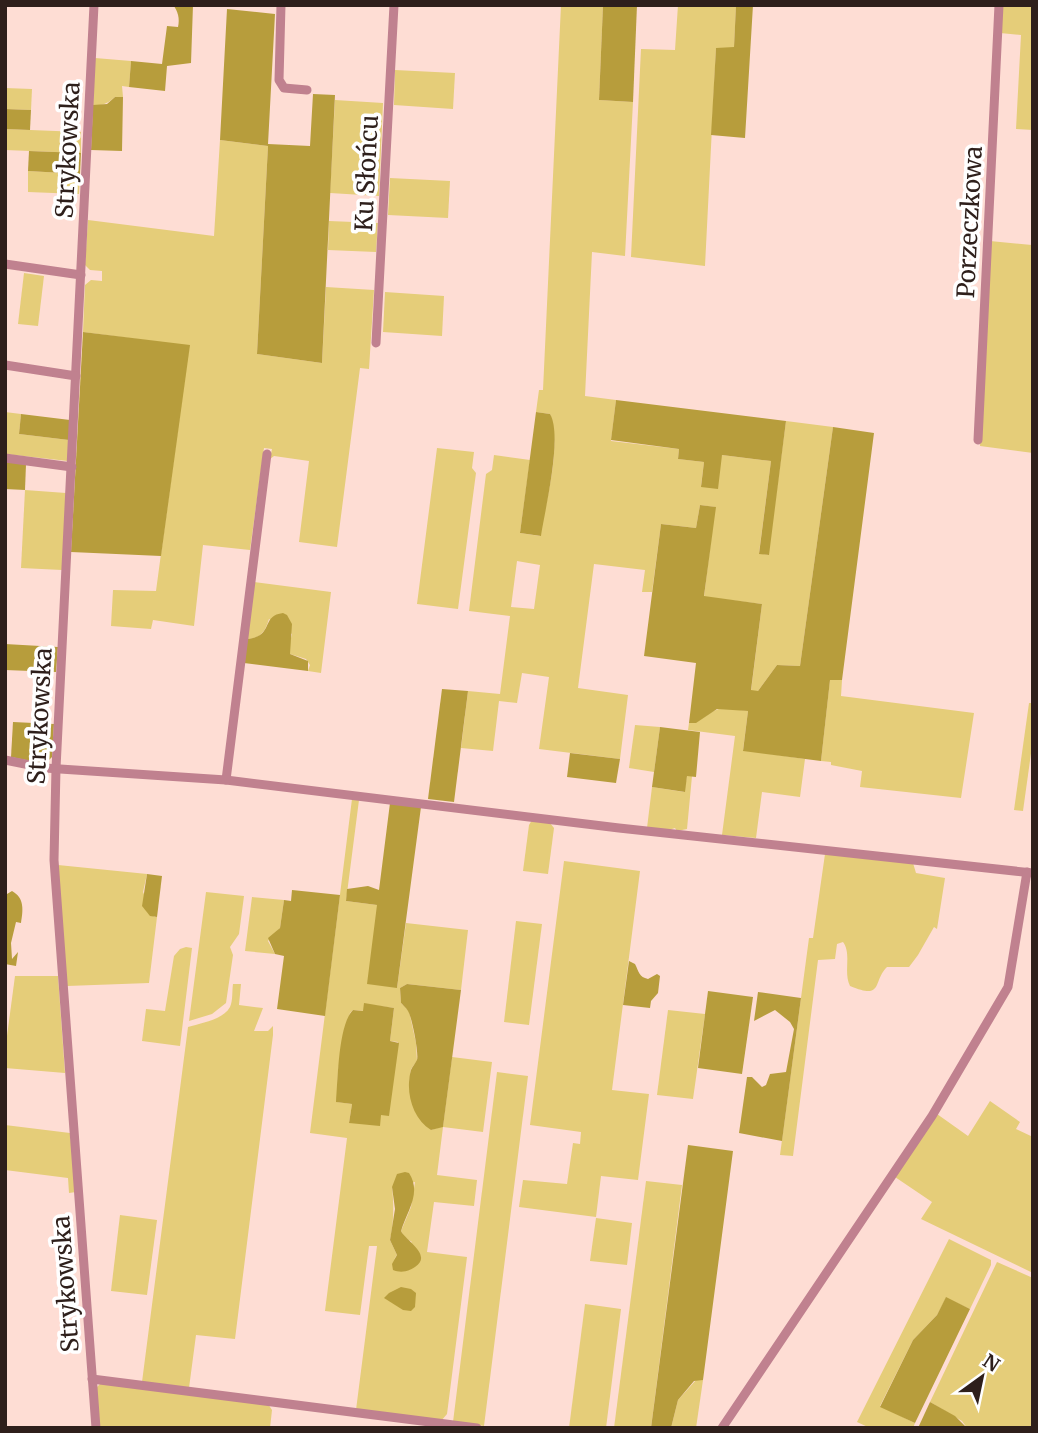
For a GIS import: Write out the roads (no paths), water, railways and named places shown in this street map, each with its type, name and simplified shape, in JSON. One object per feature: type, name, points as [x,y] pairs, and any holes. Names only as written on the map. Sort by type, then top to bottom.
[{"type":"street","name":"Strykowska","points":[[94,5],[56,768],[54,860],[96,1428]]},
{"type":"street","points":[[281,5],[279,80],[284,88],[307,90]]},
{"type":"street","name":"Ku Słońcu","points":[[376,343],[394,5]]},
{"type":"street","name":"Porzeczkowa","points":[[978,440],[999,5]]},
{"type":"street","points":[[5,264],[80,275]]},
{"type":"street","points":[[5,365],[76,376]]},
{"type":"street","points":[[226,780],[267,454]]},
{"type":"street","points":[[5,458],[72,467]]},
{"type":"street","points":[[5,760],[56,768],[226,780],[619,828],[1030,873],[1007,987],[932,1116],[723,1428]]},
{"type":"street","points":[[92,1380],[477,1428]]}]
